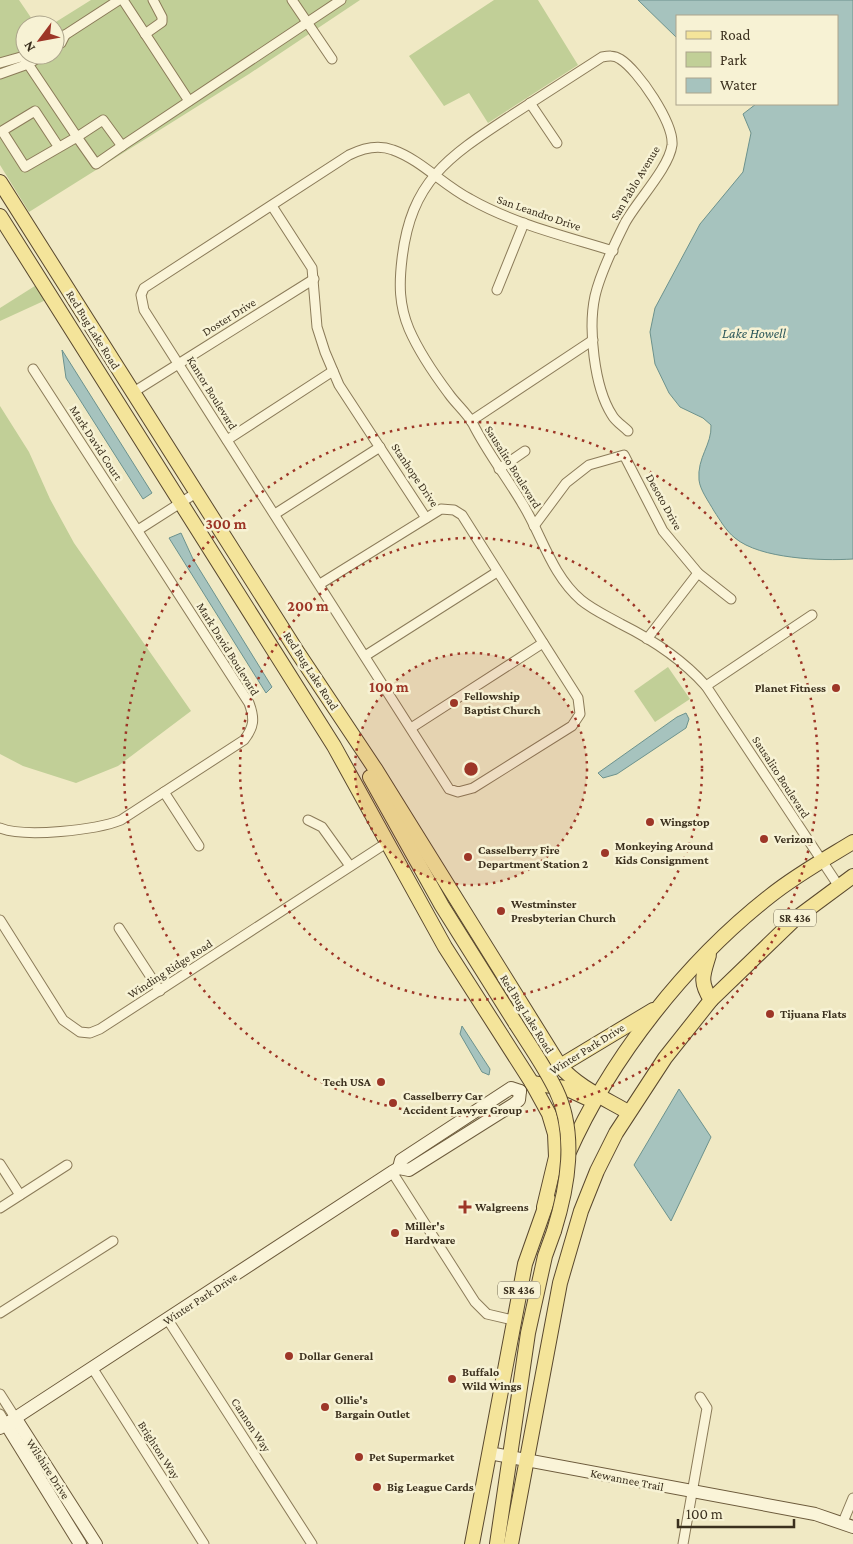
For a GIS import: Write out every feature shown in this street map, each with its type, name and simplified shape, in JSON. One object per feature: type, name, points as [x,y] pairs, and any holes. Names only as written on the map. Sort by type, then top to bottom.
[{"type":"main road","name":"Red Bug Lake Road","points":[[0,182],[298,653],[376,770],[560,1066],[569,1077],[596,1099],[626,1116]]},
{"type":"main road","name":"Red Bug Lake Road","points":[[0,216],[334,746],[445,947],[532,1083],[565,1088],[596,1099]]},
{"type":"main road","points":[[63,314],[73,320],[114,384],[132,393]]},
{"type":"main road","points":[[298,653],[433,890],[556,1091],[568,1132],[568,1176],[564,1197],[545,1256],[528,1332],[508,1457],[497,1544]]},
{"type":"main road","name":"SR 436","points":[[472,1544],[524,1264],[544,1207],[576,1135],[596,1099],[656,1008],[711,949],[770,896],[821,861],[853,842]]},
{"type":"main road","name":"SR 436","points":[[511,1544],[525,1461],[565,1267],[581,1211],[596,1171],[626,1116],[665,1058],[711,1000],[794,918],[853,876]]},
{"type":"main road","points":[[711,949],[703,980],[703,987],[711,1000]]},
{"type":"main road","name":"Winter Park Drive","points":[[560,1066],[656,1008]]},
{"type":"main road","points":[[532,1083],[549,1114],[554,1134],[556,1157],[544,1207]]},
{"type":"street","points":[[65,35],[118,0]]},
{"type":"street","points":[[123,0],[189,101]]},
{"type":"street","points":[[145,34],[162,22],[162,17],[153,0]]},
{"type":"street","points":[[292,0],[332,59]]},
{"type":"street","points":[[31,65],[96,164],[341,0]]},
{"type":"street","name":"San Pablo Avenue","points":[[602,57],[612,56],[620,59],[635,73],[666,122],[672,145],[666,159],[626,222],[595,295],[592,316],[597,369],[612,416],[628,430]]},
{"type":"street","name":"Sausalito Boulevard","points":[[602,57],[465,147],[448,160],[435,176],[420,196],[410,216],[404,240],[398,286],[401,308],[418,348],[450,395],[472,421],[482,442],[523,503],[565,584],[581,600],[602,614],[648,639],[694,672],[706,686],[838,885]]},
{"type":"street","points":[[0,63],[15,61]]},
{"type":"street","points":[[0,74],[16,65]]},
{"type":"street","points":[[530,103],[557,143]]},
{"type":"street","points":[[58,146],[34,110],[2,131],[25,167],[104,120],[122,146]]},
{"type":"street","name":"Kantor Boulevard","points":[[435,176],[392,149],[369,147],[349,155],[144,288],[141,294],[144,310],[320,584],[443,781],[450,789],[458,792]]},
{"type":"street","name":"San Leandro Drive","points":[[435,176],[468,198],[524,223],[613,251]]},
{"type":"street","name":"Stanhope Drive","points":[[272,206],[312,268],[317,327],[339,385],[426,518],[441,509],[448,508],[462,515],[578,698],[580,714],[572,726],[473,788],[458,792]]},
{"type":"street","points":[[497,290],[524,223]]},
{"type":"street","name":"Doster Drive","points":[[132,393],[314,279]]},
{"type":"street","points":[[472,421],[593,340]]},
{"type":"street","name":"Mark David Court","points":[[33,369],[138,530]]},
{"type":"street","points":[[227,440],[333,371]]},
{"type":"street","points":[[275,514],[380,447]]},
{"type":"street","points":[[499,469],[524,451]]},
{"type":"street","name":"Desoto Drive","points":[[534,526],[566,484],[589,465],[624,455],[663,531],[698,573],[731,599]]},
{"type":"street","points":[[138,530],[196,493]]},
{"type":"street","points":[[320,584],[426,518]]},
{"type":"street","name":"Mark David Boulevard","points":[[0,828],[24,833],[106,826],[121,820],[244,740],[254,725],[254,716],[248,703],[138,530]]},
{"type":"street","points":[[365,656],[497,572]]},
{"type":"street","points":[[648,639],[698,573]]},
{"type":"street","points":[[706,686],[812,615]]},
{"type":"street","points":[[411,728],[543,644]]},
{"type":"street","points":[[164,792],[199,846]]},
{"type":"street","points":[[308,820],[322,826],[350,866]]},
{"type":"street","name":"Winding Ridge Road","points":[[0,920],[63,1020],[80,1032],[90,1032],[100,1029],[160,991],[388,842]]},
{"type":"street","points":[[118,928],[160,991]]},
{"type":"street","name":"Winter Park Drive","points":[[5,1421],[92,1369],[396,1170],[409,1170],[465,1136],[519,1100],[520,1092],[560,1066]]},
{"type":"street","points":[[0,1164],[20,1195]]},
{"type":"street","points":[[0,1208],[67,1165]]},
{"type":"street","points":[[396,1170],[475,1302],[487,1314],[513,1320]]},
{"type":"street","points":[[0,1313],[113,1241]]},
{"type":"street","name":"Cannon Way","points":[[168,1320],[312,1544]]},
{"type":"street","name":"Brighton Way","points":[[92,1369],[204,1544]]},
{"type":"street","name":"Wilshire Drive","points":[[0,1394],[5,1421],[80,1544]]},
{"type":"street","points":[[683,1544],[707,1408],[700,1397]]},
{"type":"street","name":"Wilshire Drive","points":[[5,1421],[74,1510],[96,1544]]},
{"type":"street","name":"Kewannee Trail","points":[[489,1453],[692,1493],[815,1514],[848,1524]]},
{"type":"street","points":[[848,1524],[853,1498]]},
{"type":"street","points":[[64,1518],[74,1510]]},
{"type":"green space","points":[[0,0],[19,0],[29,15],[15,15],[15,55],[0,59]]},
{"type":"green space","points":[[91,0],[360,0],[249,74],[29,212],[0,165],[0,78],[35,65],[65,65],[65,42],[69,35],[65,32],[65,16]]},
{"type":"green space","points":[[494,0],[538,0],[578,65],[488,123],[469,93],[444,106],[409,56]]},
{"type":"green space","points":[[38,284],[48,299],[0,321],[0,308]]},
{"type":"green space","points":[[0,406],[29,452],[50,499],[74,543],[191,711],[118,766],[76,783],[23,766],[0,754]]},
{"type":"green space","points":[[668,667],[690,699],[655,722],[634,691]]},
{"type":"water","name":"Lake Howell","points":[[638,0],[853,0],[853,559],[809,559],[775,554],[746,545],[729,532],[705,496],[699,480],[700,465],[711,432],[711,425],[703,418],[680,407],[669,393],[655,364],[650,332],[655,308],[700,224],[743,172],[751,133],[743,114],[755,105],[838,105],[838,15],[676,15],[676,37]]},
{"type":"water","points":[[62,350],[152,493],[143,499],[66,378]]},
{"type":"water","points":[[181,533],[193,559],[272,687],[266,693],[169,538]]},
{"type":"water","points":[[686,713],[689,719],[686,728],[617,774],[603,778],[598,773],[677,717]]},
{"type":"water","points":[[462,1026],[490,1069],[489,1075],[482,1072],[460,1034]]},
{"type":"water","points":[[679,1089],[711,1137],[671,1221],[634,1165]]},
{"type":"place","name":"Planet Fitness","points":[[836,688]]},
{"type":"place","name":"Fellowship Baptist Church","points":[[454,703]]},
{"type":"place","name":"Wingstop","points":[[650,822]]},
{"type":"place","name":"Verizon","points":[[764,839]]},
{"type":"place","name":"Monkeying Around Kids Consignment","points":[[605,853]]},
{"type":"place","name":"Casselberry Fire Department Station 2","points":[[468,857]]},
{"type":"place","name":"Westminster Presbyterian Church","points":[[501,911]]},
{"type":"place","name":"Tijuana Flats","points":[[770,1014]]},
{"type":"place","name":"Tech USA","points":[[381,1082]]},
{"type":"place","name":"Casselberry Car Accident Lawyer Group","points":[[393,1103]]},
{"type":"place","name":"Walgreens","points":[[465,1207]]},
{"type":"place","name":"Miller's Hardware","points":[[395,1233]]},
{"type":"place","name":"Dollar General","points":[[289,1356]]},
{"type":"place","name":"Buffalo Wild Wings","points":[[452,1379]]},
{"type":"place","name":"Ollie's Bargain Outlet","points":[[325,1407]]},
{"type":"place","name":"Pet Supermarket","points":[[359,1457]]},
{"type":"place","name":"Big League Cards","points":[[377,1487]]}]
